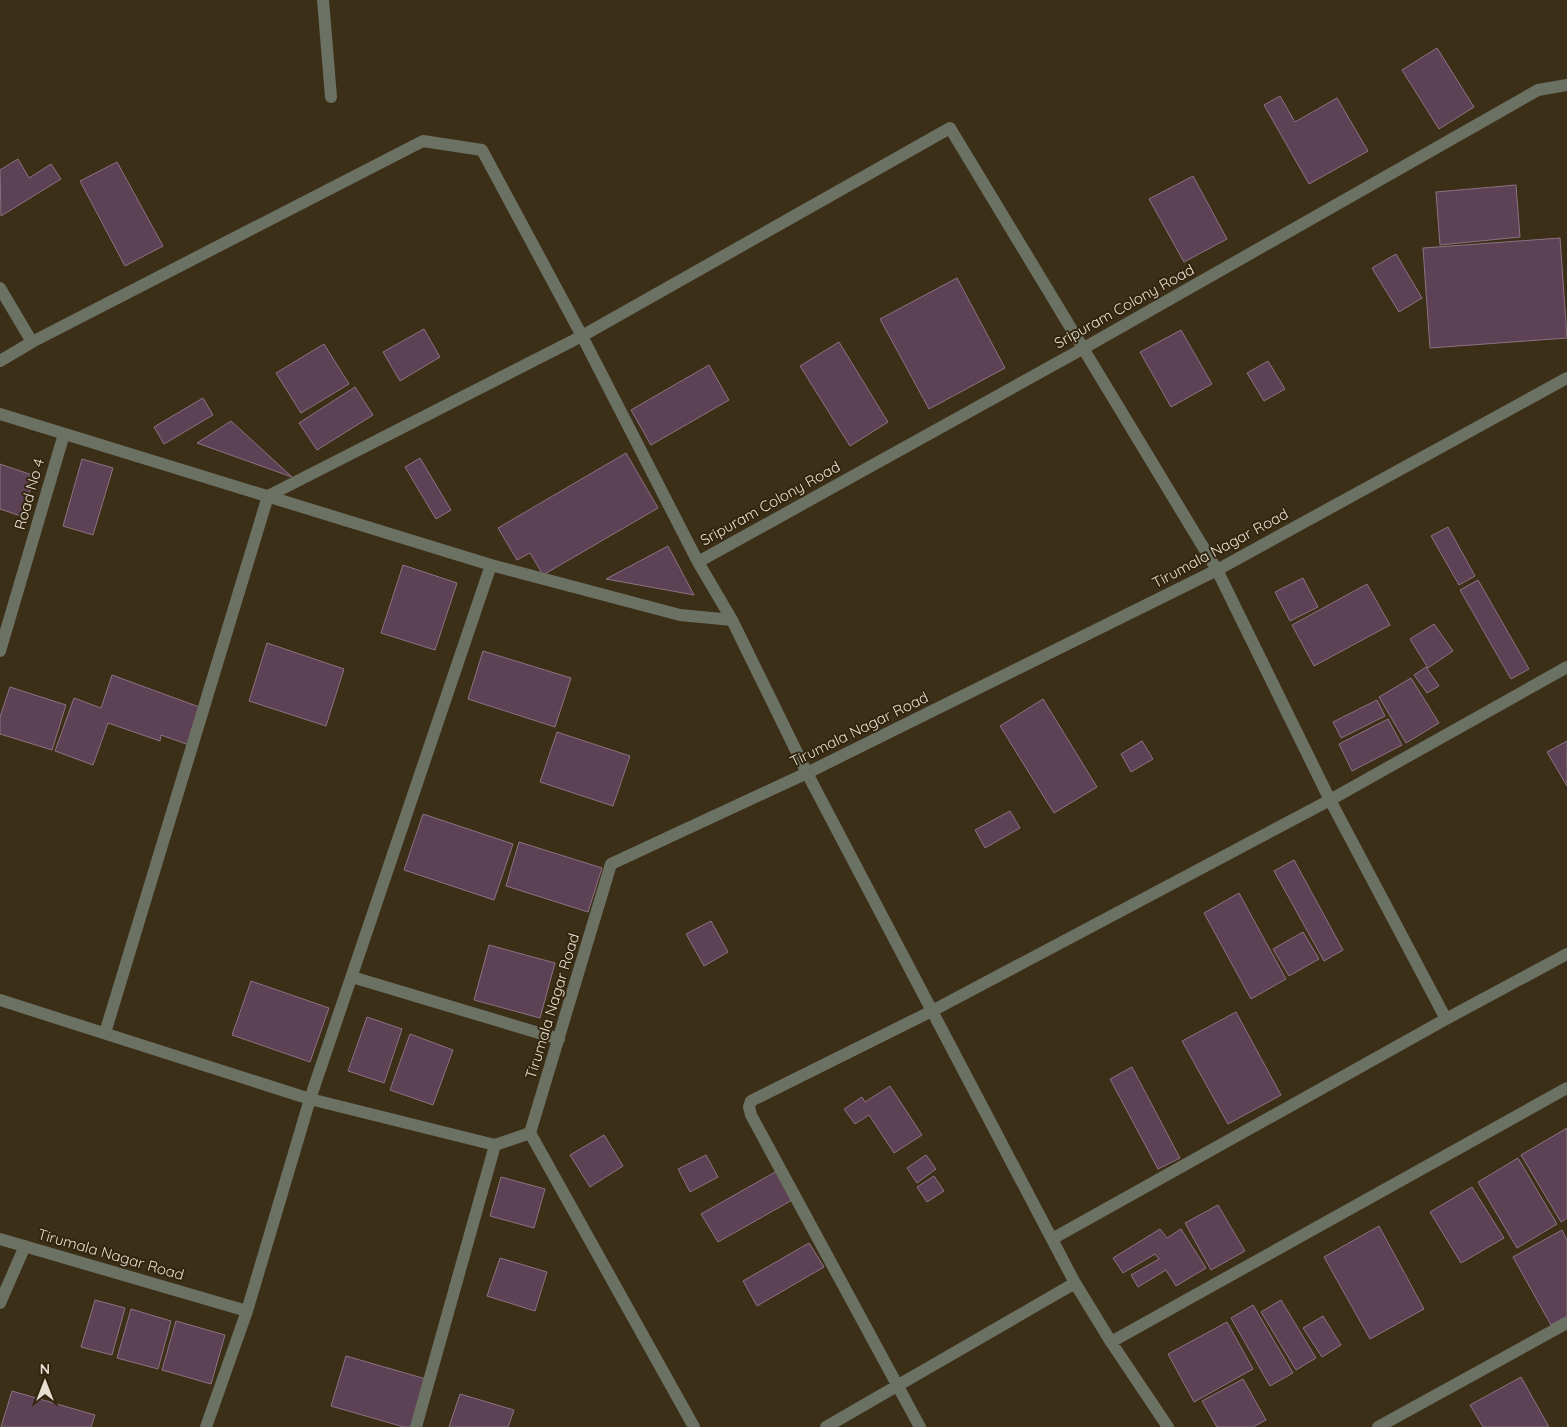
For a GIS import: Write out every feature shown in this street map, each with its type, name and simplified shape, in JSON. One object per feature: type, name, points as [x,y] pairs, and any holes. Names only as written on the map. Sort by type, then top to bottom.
[{"type":"street","points":[[323,0],[331,97]]},
{"type":"street","name":"Sripuram Colony Road","points":[[698,562],[1084,348],[1538,90],[1567,85]]},
{"type":"street","points":[[105,1033],[268,496],[582,336],[950,128],[1217,570],[1330,800],[1446,1018]]},
{"type":"street","points":[[0,361],[32,342],[423,141],[482,150],[582,336],[698,562],[732,620],[807,773],[1075,1283],[1111,1342],[1168,1427]]},
{"type":"street","points":[[0,288],[32,342]]},
{"type":"street","name":"Tirumala Nagar Road","points":[[530,1133],[611,864],[807,773],[1217,570],[1567,378]]},
{"type":"street","points":[[0,414],[491,565],[680,615],[732,620]]},
{"type":"street","name":"Road No 4","points":[[0,651],[64,434]]},
{"type":"street","points":[[206,1427],[247,1312],[310,1099],[491,565]]},
{"type":"street","points":[[920,1427],[751,1116],[749,1107],[751,1101],[932,1011],[1330,800],[1567,667]]},
{"type":"street","points":[[1052,1239],[1446,1018],[1567,954]]},
{"type":"street","points":[[352,978],[559,1039]]},
{"type":"street","points":[[0,1000],[310,1099],[495,1145],[530,1133],[694,1427]]},
{"type":"street","points":[[1111,1342],[1567,1088]]},
{"type":"street","points":[[416,1427],[495,1145]]},
{"type":"street","points":[[0,1239],[24,1246]]},
{"type":"street","name":"Tirumala Nagar Road","points":[[0,1303],[24,1246],[247,1312]]},
{"type":"street","points":[[826,1427],[1075,1283]]},
{"type":"street","points":[[1378,1427],[1567,1323]]},
{"type":"building","points":[[1437,48],[1474,107],[1439,129],[1402,70]]},
{"type":"building","points":[[1280,96],[1295,122],[1337,98],[1368,151],[1309,184],[1264,105]]},
{"type":"building","points":[[18,159],[29,178],[51,164],[61,179],[1,216],[0,170]]},
{"type":"building","points":[[117,162],[163,246],[125,266],[80,181]]},
{"type":"building","points":[[1193,176],[1227,239],[1184,262],[1149,199]]},
{"type":"building","points":[[1516,185],[1520,237],[1440,245],[1436,192]]},
{"type":"building","points":[[1560,238],[1567,338],[1430,348],[1423,248]]},
{"type":"building","points":[[1396,254],[1422,298],[1399,312],[1372,268]]},
{"type":"building","points":[[957,278],[1005,368],[929,409],[880,319]]},
{"type":"building","points":[[424,329],[440,357],[400,381],[383,352]]},
{"type":"building","points":[[1181,330],[1212,384],[1171,407],[1140,352]]},
{"type":"building","points":[[839,342],[888,422],[850,446],[800,366]]},
{"type":"building","points":[[324,344],[349,384],[301,413],[276,373]]},
{"type":"building","points":[[1268,361],[1285,389],[1264,401],[1247,373]]},
{"type":"building","points":[[709,365],[729,400],[651,445],[631,410]]},
{"type":"building","points":[[355,387],[373,415],[317,450],[299,423]]},
{"type":"building","points":[[203,398],[213,415],[164,444],[154,427]]},
{"type":"building","points":[[231,421],[292,477],[197,443]]},
{"type":"building","points":[[626,453],[658,508],[543,575],[530,553],[517,560],[498,528]]},
{"type":"building","points":[[420,458],[451,510],[436,519],[405,467]]},
{"type":"building","points":[[82,459],[113,468],[93,535],[63,526]]},
{"type":"building","points":[[0,464],[35,476],[21,516],[0,509]]},
{"type":"building","points":[[1448,527],[1475,576],[1459,585],[1431,536]]},
{"type":"building","points":[[668,546],[694,595],[606,579]]},
{"type":"building","points":[[403,565],[457,583],[435,650],[381,633]]},
{"type":"building","points":[[1303,578],[1318,607],[1290,621],[1275,592]]},
{"type":"building","points":[[1478,580],[1529,669],[1511,679],[1460,590]]},
{"type":"building","points":[[1367,584],[1390,625],[1314,666],[1292,625]]},
{"type":"building","points":[[1434,624],[1453,651],[1428,668],[1410,639]]},
{"type":"building","points":[[267,643],[344,669],[326,726],[249,701]]},
{"type":"building","points":[[483,651],[571,678],[555,727],[468,699]]},
{"type":"building","points":[[1426,667],[1439,686],[1427,693],[1414,675]]},
{"type":"building","points":[[112,675],[202,708],[189,745],[161,735],[160,741],[108,723],[93,765],[55,751],[74,698],[101,708]]},
{"type":"building","points":[[1411,678],[1439,723],[1406,743],[1379,697]]},
{"type":"building","points":[[10,687],[66,705],[52,750],[0,734],[0,717]]},
{"type":"building","points":[[1043,699],[1097,787],[1054,813],[1000,726]]},
{"type":"building","points":[[1377,700],[1385,716],[1341,738],[1333,722]]},
{"type":"building","points":[[1388,719],[1402,745],[1352,771],[1339,744]]},
{"type":"building","points":[[557,732],[630,756],[613,806],[540,782]]},
{"type":"building","points":[[1142,741],[1153,759],[1131,772],[1121,754]]},
{"type":"building","points":[[1567,741],[1567,786],[1547,752]]},
{"type":"building","points":[[1010,811],[1020,828],[985,848],[975,830]]},
{"type":"building","points":[[423,814],[513,844],[494,900],[404,870]]},
{"type":"building","points":[[519,842],[602,868],[588,912],[506,886]]},
{"type":"building","points":[[1294,860],[1343,950],[1324,961],[1274,871]]},
{"type":"building","points":[[1239,893],[1286,979],[1251,999],[1204,913]]},
{"type":"building","points":[[711,921],[728,952],[704,966],[686,934]]},
{"type":"building","points":[[1303,932],[1319,959],[1289,976],[1273,949]]},
{"type":"building","points":[[489,945],[555,963],[540,1018],[474,1000]]},
{"type":"building","points":[[251,981],[329,1008],[310,1062],[232,1035]]},
{"type":"building","points":[[1236,1012],[1281,1095],[1228,1124],[1182,1041]]},
{"type":"building","points":[[367,1017],[402,1029],[384,1083],[348,1071]]},
{"type":"building","points":[[410,1034],[453,1050],[433,1105],[390,1090]]},
{"type":"building","points":[[1132,1067],[1180,1158],[1158,1169],[1110,1079]]},
{"type":"building","points":[[890,1086],[922,1135],[894,1153],[869,1115],[855,1124],[844,1109],[862,1097],[865,1102]]},
{"type":"building","points":[[1567,1128],[1567,1218],[1561,1222],[1521,1155]]},
{"type":"building","points":[[604,1135],[623,1166],[590,1187],[570,1155]]},
{"type":"building","points":[[706,1155],[718,1177],[690,1192],[678,1169]]},
{"type":"building","points":[[926,1155],[936,1169],[917,1183],[907,1168]]},
{"type":"building","points":[[1518,1158],[1557,1224],[1517,1248],[1478,1182]]},
{"type":"building","points":[[777,1171],[794,1199],[718,1242],[701,1214]]},
{"type":"building","points":[[934,1176],[944,1191],[927,1202],[917,1187]]},
{"type":"building","points":[[501,1177],[545,1189],[534,1228],[490,1216]]},
{"type":"building","points":[[1472,1187],[1504,1238],[1461,1263],[1430,1212]]},
{"type":"building","points":[[1218,1205],[1245,1251],[1211,1270],[1185,1223]]},
{"type":"building","points":[[1379,1226],[1424,1309],[1370,1339],[1324,1257]]},
{"type":"building","points":[[1160,1229],[1167,1238],[1181,1229],[1206,1268],[1176,1286],[1166,1270],[1138,1287],[1131,1275],[1159,1259],[1155,1254],[1123,1273],[1113,1258]]},
{"type":"building","points":[[1562,1230],[1567,1240],[1567,1316],[1551,1325],[1513,1257]]},
{"type":"building","points":[[809,1243],[824,1267],[757,1306],[743,1281]]},
{"type":"building","points":[[500,1258],[547,1272],[535,1311],[487,1296]]},
{"type":"building","points":[[95,1300],[125,1308],[112,1355],[81,1347]]},
{"type":"building","points":[[1281,1300],[1316,1358],[1296,1370],[1261,1312]]},
{"type":"building","points":[[1253,1305],[1293,1373],[1270,1386],[1231,1318]]},
{"type":"building","points":[[131,1309],[171,1321],[158,1369],[117,1358]]},
{"type":"building","points":[[1323,1316],[1341,1345],[1322,1357],[1303,1328]]},
{"type":"building","points":[[176,1321],[225,1335],[211,1384],[162,1370]]},
{"type":"building","points":[[1227,1322],[1253,1369],[1194,1402],[1168,1354]]},
{"type":"building","points":[[346,1356],[426,1379],[412,1427],[404,1427],[331,1406]]},
{"type":"building","points":[[1521,1377],[1549,1427],[1483,1427],[1470,1405]]},
{"type":"building","points":[[1243,1379],[1266,1420],[1253,1427],[1217,1427],[1202,1401]]},
{"type":"building","points":[[12,1391],[95,1415],[91,1427],[1,1427]]},
{"type":"building","points":[[460,1394],[514,1410],[508,1427],[449,1427]]}]
